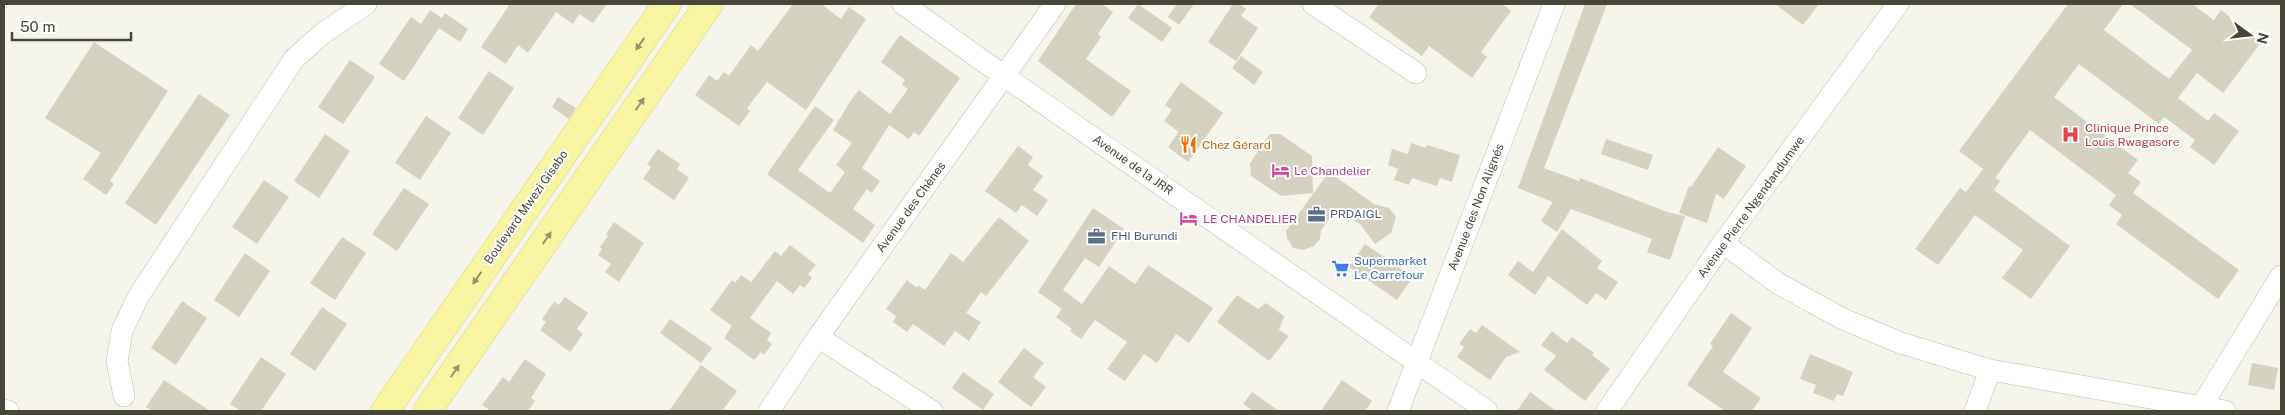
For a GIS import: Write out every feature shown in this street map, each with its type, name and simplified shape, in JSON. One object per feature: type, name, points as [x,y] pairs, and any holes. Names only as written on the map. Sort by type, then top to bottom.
[{"type":"main road","name":"Boulevard Mwezi Gisabo","points":[[385,411],[668,4]]},
{"type":"main road","points":[[427,411],[709,4]]},
{"type":"street","points":[[124,396],[117,361],[122,331],[138,297],[294,59],[322,34],[366,4]]},
{"type":"street","name":"Avenue de la JRR","points":[[903,4],[1487,411]]},
{"type":"street","name":"Avenue des Chènes","points":[[769,411],[818,337],[1055,4]]},
{"type":"street","points":[[1313,4],[1416,72]]},
{"type":"street","name":"Avenue des Non Alignés","points":[[1398,411],[1554,4]]},
{"type":"street","name":"Avenue Pierre Ngendandumwe","points":[[1608,411],[1723,244],[1898,4]]},
{"type":"street","points":[[1723,244],[1779,284],[1843,319],[1901,343],[1990,370],[2225,411]]},
{"type":"street","points":[[2201,407],[2281,276]]},
{"type":"street","points":[[818,337],[932,411]]},
{"type":"street","points":[[1975,411],[1990,370]]},
{"type":"street","points":[[4,410],[8,411]]},
{"type":"building","points":[[510,4],[607,4],[593,23],[579,14],[573,24],[556,12],[528,53],[518,45],[506,64],[481,47]]},
{"type":"building","points":[[793,4],[821,4],[841,19],[849,7],[866,19],[806,110],[767,82],[747,108],[750,111],[739,126],[695,95],[709,75],[717,81],[724,72],[729,76],[751,45],[758,51]]},
{"type":"building","points":[[1076,4],[1102,4],[1113,12],[1098,34],[1101,37],[1086,59],[1131,91],[1112,117],[1038,61]]},
{"type":"building","points":[[1138,4],[1172,28],[1162,42],[1128,18]]},
{"type":"building","points":[[1177,4],[1194,4],[1179,25],[1168,17]]},
{"type":"building","points":[[1233,4],[1239,4],[1246,9],[1241,16],[1258,28],[1236,61],[1208,42]]},
{"type":"building","points":[[1379,4],[1502,4],[1511,11],[1481,52],[1487,57],[1472,78],[1429,46],[1422,56],[1369,17]]},
{"type":"building","points":[[1585,4],[1607,4],[1544,168],[1579,181],[1580,178],[1667,212],[1685,216],[1670,260],[1647,252],[1652,239],[1571,209],[1557,232],[1541,221],[1553,202],[1518,188]]},
{"type":"building","points":[[1775,4],[1819,4],[1803,25]]},
{"type":"building","points":[[2068,4],[2123,4],[2104,30],[2169,79],[2192,50],[2130,4],[2192,4],[2214,20],[2221,10],[2262,41],[2223,93],[2197,73],[2178,98],[2208,121],[2214,113],[2239,131],[2214,165],[2190,147],[2195,140],[2164,117],[2159,124],[2079,64],[2054,97],[2138,160],[2128,173],[2141,182],[2133,193],[2239,270],[2218,299],[2116,224],[2122,215],[2109,205],[2116,195],[2030,130],[1995,178],[2000,181],[1994,190],[2070,246],[2031,299],[2002,278],[2023,250],[1975,215],[1938,265],[1915,249],[1960,188],[1966,192],[1983,169],[1959,151]]},
{"type":"building","points":[[430,10],[442,18],[445,13],[468,29],[460,42],[439,28],[404,81],[379,64],[411,17],[421,24]]},
{"type":"building","points":[[900,35],[960,78],[919,136],[914,132],[909,139],[889,125],[862,168],[880,181],[872,193],[867,189],[853,209],[875,225],[863,243],[767,174],[815,106],[834,120],[798,170],[830,193],[845,172],[836,165],[852,143],[833,130],[851,100],[859,90],[890,114],[908,89],[902,85],[905,80],[881,62]]},
{"type":"building","points":[[94,42],[168,91],[110,181],[114,184],[106,195],[83,179],[101,153],[45,118]]},
{"type":"building","points":[[1241,56],[1263,72],[1254,85],[1232,68]]},
{"type":"building","points":[[350,60],[375,77],[343,124],[318,107]]},
{"type":"building","points":[[489,71],[514,88],[483,135],[458,118]]},
{"type":"building","points":[[1181,82],[1223,113],[1188,162],[1168,147],[1179,132],[1164,121],[1172,110],[1165,105]]},
{"type":"building","points":[[199,94],[230,115],[156,225],[125,203]]},
{"type":"building","points":[[558,97],[576,108],[569,119],[552,107]]},
{"type":"building","points":[[426,116],[451,133],[420,180],[395,163]]},
{"type":"building","points":[[325,134],[350,151],[319,198],[294,181]]},
{"type":"building","points":[[1270,134],[1280,134],[1312,156],[1313,193],[1281,196],[1251,176],[1250,163]]},
{"type":"building","points":[[1606,139],[1653,155],[1648,170],[1601,154]]},
{"type":"building","points":[[1411,143],[1426,148],[1427,145],[1460,155],[1452,182],[1440,178],[1437,186],[1412,178],[1409,185],[1394,180],[1398,169],[1388,165],[1392,149],[1408,154]]},
{"type":"building","points":[[1018,146],[1033,157],[1028,165],[1043,176],[1033,190],[1048,200],[1037,216],[1022,205],[1016,213],[985,191]]},
{"type":"building","points":[[1718,147],[1746,166],[1724,199],[1716,194],[1707,223],[1679,213],[1689,186],[1691,187]]},
{"type":"building","points":[[658,149],[680,164],[677,169],[689,178],[674,200],[643,179],[651,167],[647,164]]},
{"type":"building","points":[[1329,172],[1374,204],[1389,208],[1396,217],[1391,233],[1375,244],[1360,224],[1337,209],[1321,230],[1320,239],[1314,246],[1303,250],[1293,248],[1287,238],[1286,231]]},
{"type":"building","points":[[264,180],[289,197],[257,244],[232,227]]},
{"type":"building","points":[[404,188],[429,204],[397,251],[372,234]]},
{"type":"building","points":[[1093,208],[1124,229],[1099,267],[1085,258],[1063,290],[1082,304],[1109,266],[1135,284],[1148,265],[1213,308],[1189,343],[1176,334],[1157,363],[1144,354],[1125,381],[1107,369],[1127,342],[1095,320],[1081,339],[1070,331],[1072,329],[1056,317],[1062,309],[1038,292]]},
{"type":"building","points":[[999,217],[1029,241],[986,296],[981,292],[966,313],[981,322],[969,341],[955,331],[944,346],[913,324],[907,332],[893,322],[896,316],[886,309],[907,280],[917,288],[918,285],[925,290],[951,253],[963,262]]},
{"type":"building","points":[[614,222],[644,243],[619,282],[605,272],[611,264],[598,255],[602,249],[600,247],[608,236],[606,234]]},
{"type":"building","points":[[1562,229],[1602,261],[1597,268],[1618,282],[1606,300],[1596,293],[1587,305],[1548,276],[1535,295],[1508,275],[1518,261],[1533,272]]},
{"type":"building","points":[[342,237],[366,253],[335,300],[310,283]]},
{"type":"building","points":[[1365,244],[1413,277],[1397,300],[1349,267]]},
{"type":"building","points":[[790,245],[816,265],[808,274],[812,278],[804,288],[800,285],[793,294],[777,281],[750,318],[771,333],[767,340],[772,344],[764,355],[761,352],[754,360],[724,338],[732,326],[710,310],[732,280],[735,283],[741,275],[751,282],[775,251],[781,256]]},
{"type":"building","points":[[245,253],[270,271],[239,317],[214,300]]},
{"type":"building","points":[[1237,295],[1258,309],[1266,303],[1284,316],[1279,330],[1289,336],[1269,361],[1217,322]]},
{"type":"building","points":[[565,297],[588,313],[577,329],[583,334],[570,352],[540,330],[546,322],[542,319],[554,302],[559,305]]},
{"type":"building","points":[[182,301],[207,318],[176,365],[151,348]]},
{"type":"building","points":[[322,307],[347,324],[315,371],[290,354]]},
{"type":"building","points":[[1731,313],[1752,328],[1723,372],[1761,398],[1752,411],[1725,411],[1687,385],[1713,346],[1710,344]]},
{"type":"building","points":[[670,319],[712,348],[701,363],[660,333]]},
{"type":"building","points":[[1482,325],[1520,352],[1506,357],[1490,380],[1457,357],[1464,347],[1459,344],[1470,329],[1476,333]]},
{"type":"building","points":[[1552,331],[1567,343],[1572,337],[1594,353],[1592,355],[1610,369],[1585,401],[1544,370],[1556,356],[1541,345]]},
{"type":"building","points":[[1024,348],[1044,363],[1033,377],[1046,387],[1031,407],[998,382]]},
{"type":"building","points":[[1810,354],[1853,372],[1843,396],[1837,394],[1834,401],[1813,393],[1816,385],[1800,379]]},
{"type":"building","points":[[261,357],[286,374],[261,411],[241,411],[230,404]]},
{"type":"building","points":[[525,359],[546,374],[531,398],[535,401],[528,411],[491,411],[482,405],[503,377],[509,382]]},
{"type":"building","points":[[2252,363],[2278,368],[2274,390],[2248,385]]},
{"type":"building","points":[[701,365],[737,391],[722,411],[669,411]]},
{"type":"building","points":[[963,372],[994,394],[983,410],[952,388]]},
{"type":"building","points":[[164,380],[210,411],[153,411],[146,407]]},
{"type":"building","points":[[1342,380],[1372,401],[1365,411],[1321,411]]},
{"type":"building","points":[[1252,392],[1279,411],[1253,411],[1243,404]]},
{"type":"building","points":[[1530,392],[1556,411],[1517,411]]},
{"type":"place","name":"Clinique Prince Louis Rwagasore","points":[[2071,135]]},
{"type":"place","name":"Chez Gérard","points":[[1188,145]]},
{"type":"place","name":"Le Chandelier","points":[[1280,171]]},
{"type":"place","name":"PRDAIGL","points":[[1316,214]]},
{"type":"place","name":"LE CHANDELIER","points":[[1189,219]]},
{"type":"place","name":"FHI Burundi","points":[[1097,236]]},
{"type":"place","name":"Supermarket Le Carrefour","points":[[1340,268]]}]
